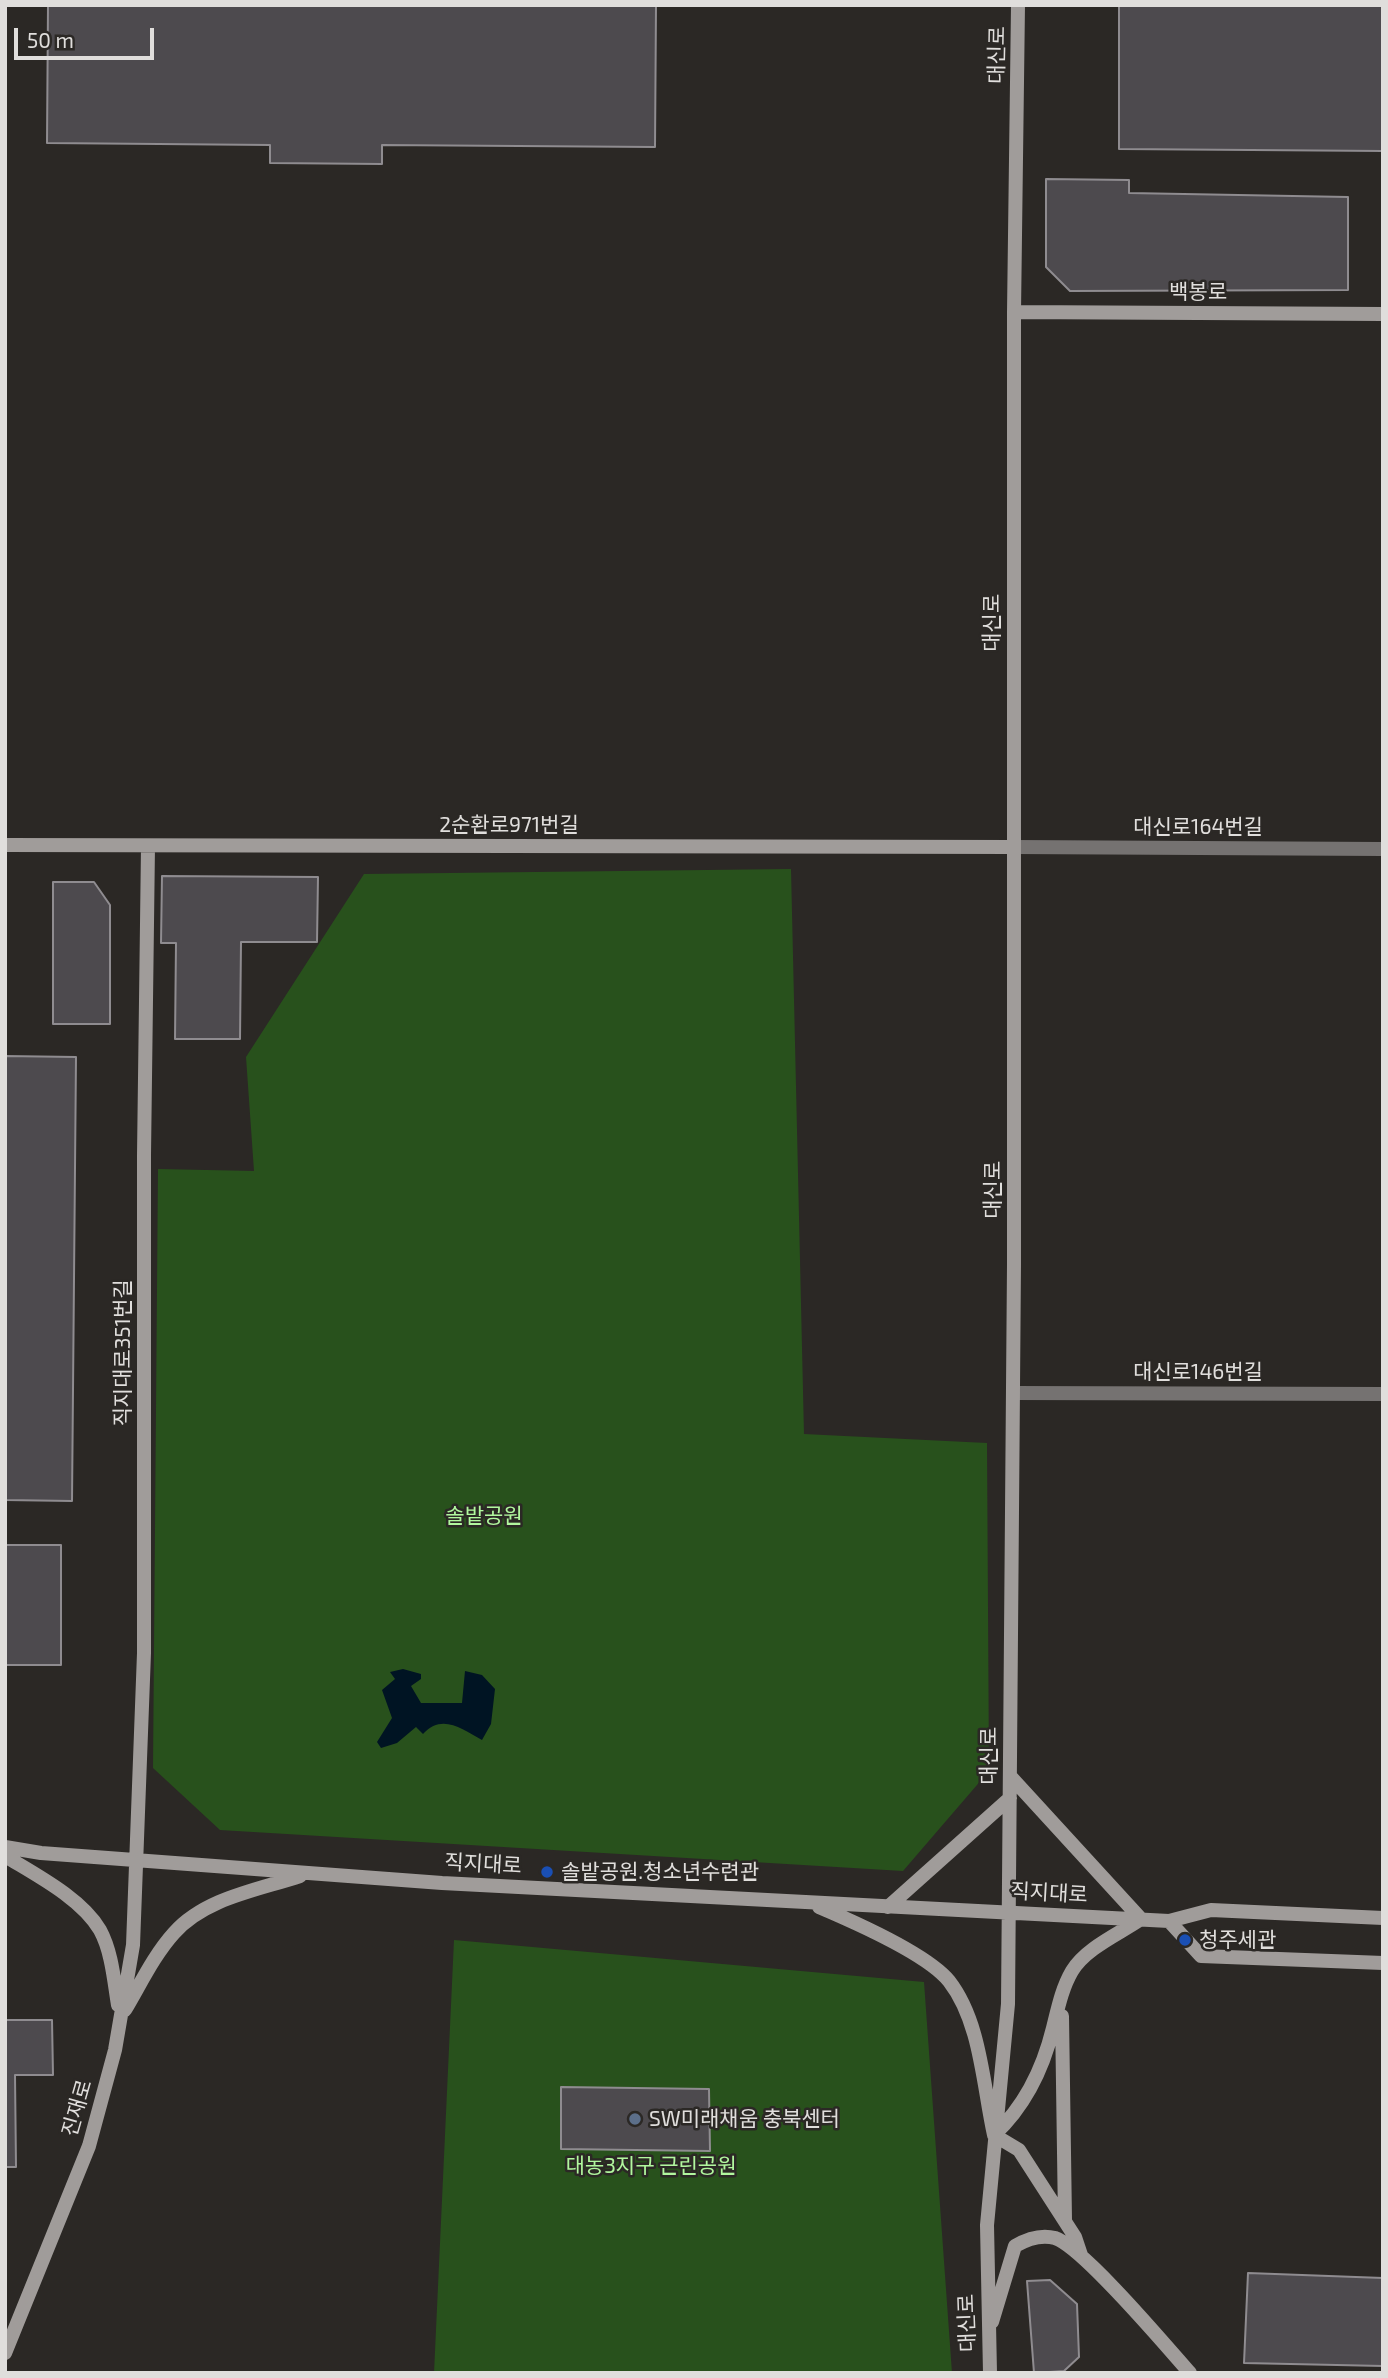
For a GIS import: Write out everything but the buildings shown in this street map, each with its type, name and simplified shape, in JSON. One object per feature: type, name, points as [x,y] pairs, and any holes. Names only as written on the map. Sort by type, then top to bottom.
[{"type":"street","name":"대신로","points":[[990,2373],[987,2338],[987,2225],[1008,2004],[1013,1393],[1014,312],[1018,5]]},
{"type":"street","name":"백봉로","points":[[1014,312],[1383,314]]},
{"type":"street","name":"2순환로971번길","points":[[5,845],[1013,847]]},
{"type":"street","name":"직지대로351번길","points":[[138,1861],[144,1653],[144,1155],[148,846]]},
{"type":"street","name":"대신로164번길","points":[[1013,847],[1383,849]]},
{"type":"street","name":"대신로146번길","points":[[1013,1393],[1383,1394]]},
{"type":"street","points":[[994,2135],[1014,2113],[1041,2068],[1061,1996],[1073,1970],[1083,1957],[1141,1919],[1010,1776]]},
{"type":"street","points":[[888,1907],[1010,1798]]},
{"type":"street","name":"직지대로","points":[[5,1847],[138,1861],[309,1874],[888,1907],[1169,1921],[1210,1910],[1383,1918]]},
{"type":"street","points":[[5,1856],[66,1898],[100,1930],[109,1955],[120,2017]]},
{"type":"street","name":"진재로","points":[[5,2353],[89,2146],[120,2017],[133,1945],[138,1861]]},
{"type":"street","points":[[120,2017],[165,1945],[194,1915],[229,1899],[309,1874]]},
{"type":"street","points":[[807,1902],[884,1938],[932,1966],[948,1980],[970,2023],[994,2135],[1019,2150],[1065,2221],[1081,2255]]},
{"type":"street","points":[[1169,1921],[1202,1956],[1383,1964]]},
{"type":"street","points":[[1061,1996],[1065,2221]]},
{"type":"street","points":[[987,2338],[1014,2246],[1029,2237],[1056,2238],[1081,2255],[1190,2373]]},
{"type":"green space","name":"솔밭공원","points":[[791,869],[804,1434],[987,1443],[989,1771],[903,1871],[220,1830],[153,1768],[158,1169],[254,1171],[246,1057],[364,874]]},
{"type":"green space","name":"대농3지구 근린공원","points":[[454,1940],[924,1982],[952,2373],[434,2373]]},
{"type":"water","points":[[403,1669],[421,1674],[421,1679],[411,1686],[421,1703],[462,1703],[465,1671],[482,1675],[495,1689],[491,1724],[482,1740],[460,1728],[445,1724],[430,1728],[423,1734],[416,1727],[397,1743],[381,1748],[377,1742],[392,1718],[382,1690],[395,1679],[390,1672]]},
{"type":"place","name":"솔밭공원.청소년수련관","points":[[547,1872]]},
{"type":"place","name":"청주세관","points":[[1185,1940]]},
{"type":"place","name":"SW미래채움 충북센터","points":[[635,2119]]}]
